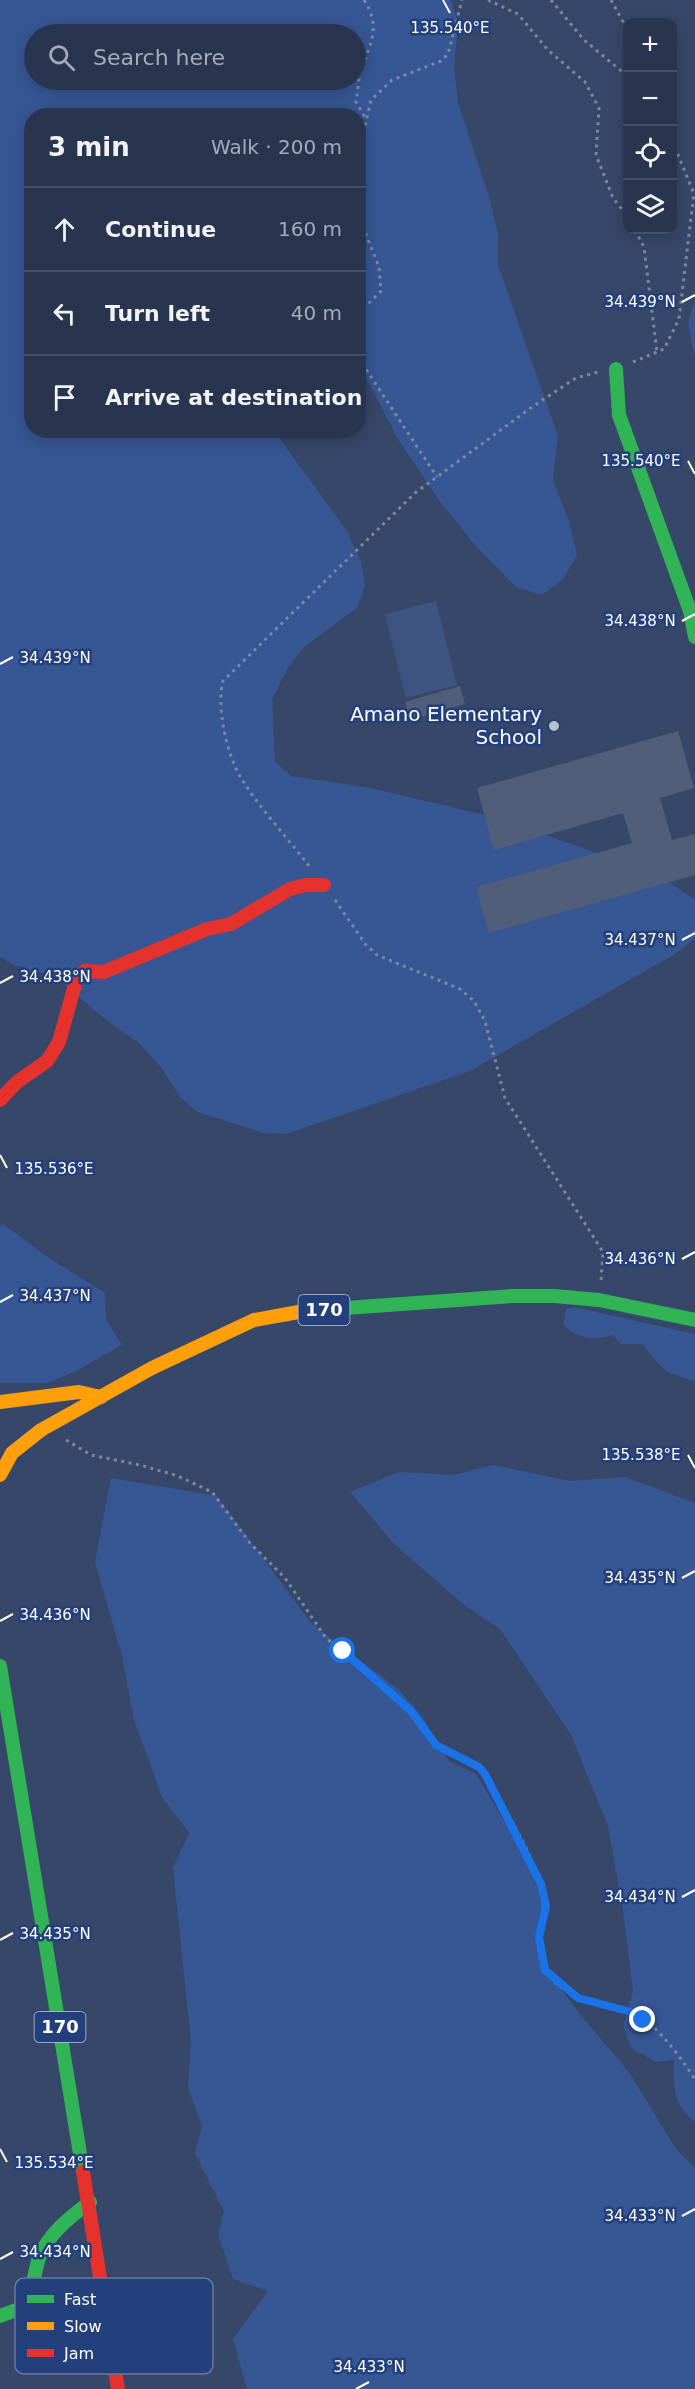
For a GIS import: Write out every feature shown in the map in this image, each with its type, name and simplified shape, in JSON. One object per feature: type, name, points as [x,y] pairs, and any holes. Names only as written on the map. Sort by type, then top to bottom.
[{"type":"main road","points":[[615,369],[619,415],[690,611],[695,638]]},
{"type":"main road","points":[[0,1100],[17,1082],[47,1061],[58,1042],[77,977],[85,971],[104,972],[207,929],[231,924],[290,889],[306,885],[324,885]]},
{"type":"main road","name":"170","points":[[0,1475],[12,1454],[50,1425],[152,1368],[254,1320],[299,1311],[512,1296],[599,1300],[695,1320]]},
{"type":"main road","points":[[0,1402],[34,1401],[77,1391],[92,1391],[101,1397]]},
{"type":"main road","name":"170","points":[[0,1666],[101,2278]]},
{"type":"main road","points":[[35,2278],[42,2250],[68,2218],[90,2202]]},
{"type":"main road","points":[[0,2316],[15,2313]]},
{"type":"main road","name":"170","points":[[116,2374],[118,2389]]},
{"type":"path","points":[[364,0],[373,13],[373,42],[366,59]]},
{"type":"path","points":[[366,119],[371,100],[392,80],[441,61],[448,54],[462,0]]},
{"type":"path","points":[[488,0],[518,14],[548,50],[585,82],[598,108],[596,155],[613,198],[623,212]]},
{"type":"path","points":[[551,0],[584,40],[623,74]]},
{"type":"path","points":[[611,0],[623,23]]},
{"type":"path","points":[[358,90],[356,102],[360,108]]},
{"type":"path","points":[[599,1300],[603,1252],[505,1098],[485,1021],[474,1001],[460,989],[377,955],[366,945],[324,885],[240,777],[222,724],[219,696],[223,681],[416,493],[532,407],[576,378],[615,369],[664,349],[679,319],[694,194],[677,153]]},
{"type":"path","points":[[366,234],[379,267],[381,291],[366,306]]},
{"type":"path","points":[[637,234],[644,247],[657,352]]},
{"type":"path","points":[[366,369],[437,477]]},
{"type":"path","points":[[50,1425],[79,1450],[91,1455],[159,1470],[212,1492],[250,1543],[285,1578],[326,1638],[411,1711],[436,1745],[479,1767],[485,1774],[541,1884],[546,1906],[539,1937],[545,1970],[578,1998],[635,2013],[663,2037],[695,2080]]},
{"type":"shaded area","points":[[0,0],[451,0],[458,24],[454,67],[458,103],[490,200],[498,234],[498,265],[558,436],[553,481],[569,521],[577,555],[563,579],[542,595],[516,587],[475,545],[441,503],[398,439],[366,377],[366,108],[24,108],[24,438],[279,438],[347,531],[361,562],[365,584],[358,607],[304,647],[287,669],[272,700],[275,762],[291,776],[370,788],[494,817],[657,874],[695,900],[695,938],[675,954],[470,1071],[286,1134],[264,1133],[197,1112],[180,1097],[163,1070],[140,1044],[101,1016],[56,977],[14,965],[0,957]]},
{"type":"shaded area","points":[[695,300],[695,358],[688,323]]},
{"type":"shaded area","points":[[436,601],[457,685],[406,698],[385,614]]},
{"type":"shaded area","points":[[3,1224],[49,1258],[105,1293],[106,1319],[122,1345],[74,1372],[47,1383],[0,1383],[0,1226]]},
{"type":"shaded area","points":[[574,1307],[695,1334],[695,1381],[676,1376],[664,1369],[643,1344],[621,1344],[613,1335],[593,1338],[574,1333],[563,1324],[566,1309]]},
{"type":"shaded area","points":[[493,1465],[570,1481],[625,1477],[695,1503],[695,2122],[678,2101],[674,2087],[674,2060],[656,2062],[631,2048],[623,2025],[633,1992],[623,1911],[608,1826],[571,1735],[500,1629],[464,1605],[395,1545],[350,1492],[399,1472],[454,1475]]},
{"type":"shaded area","points":[[111,1478],[217,1496],[312,1624],[398,1689],[422,1716],[449,1761],[476,1774],[530,1864],[545,1896],[539,1930],[539,1958],[578,2012],[629,2072],[676,2149],[695,2168],[695,2389],[247,2389],[233,2339],[268,2291],[233,2279],[218,2234],[224,2211],[195,2153],[202,2126],[188,2088],[191,2042],[173,1868],[189,1833],[162,1797],[134,1720],[122,1656],[95,1562]]},
{"type":"building","points":[[460,686],[465,704],[410,720],[405,702]]},
{"type":"building","points":[[678,731],[694,788],[660,798],[672,840],[695,834],[695,875],[489,933],[476,887],[632,843],[623,813],[494,850],[477,788]]},
{"type":"traffic: fast","points":[[616,369],[619,415],[690,611],[695,637]]},
{"type":"traffic: fast","points":[[304,1311],[512,1296],[554,1296],[599,1300],[695,1320]]},
{"type":"traffic: fast","points":[[0,1666],[83,2172]]},
{"type":"traffic: fast","points":[[34,2278],[39,2258],[48,2241],[67,2220],[90,2202]]},
{"type":"traffic: fast","points":[[0,2316],[15,2311]]},
{"type":"traffic: slow","points":[[0,1475],[12,1453],[41,1430],[152,1368],[254,1320],[304,1311]]},
{"type":"traffic: slow","points":[[0,1402],[79,1392],[101,1397]]},
{"type":"traffic: jam","points":[[0,1100],[17,1082],[47,1061],[59,1042],[77,977],[85,971],[104,972],[207,929],[231,924],[290,889],[306,885],[324,885]]},
{"type":"traffic: jam","points":[[83,2172],[100,2278]]},
{"type":"traffic: jam","points":[[116,2374],[118,2389]]},
{"type":"place","name":"Amano Elementary School","points":[[554,726]]},
{"type":"route","points":[[343,1651],[411,1711],[436,1745],[479,1767],[485,1774],[541,1884],[546,1906],[539,1937],[545,1970],[578,1998],[619,2011],[635,2013],[643,2020]]}]
